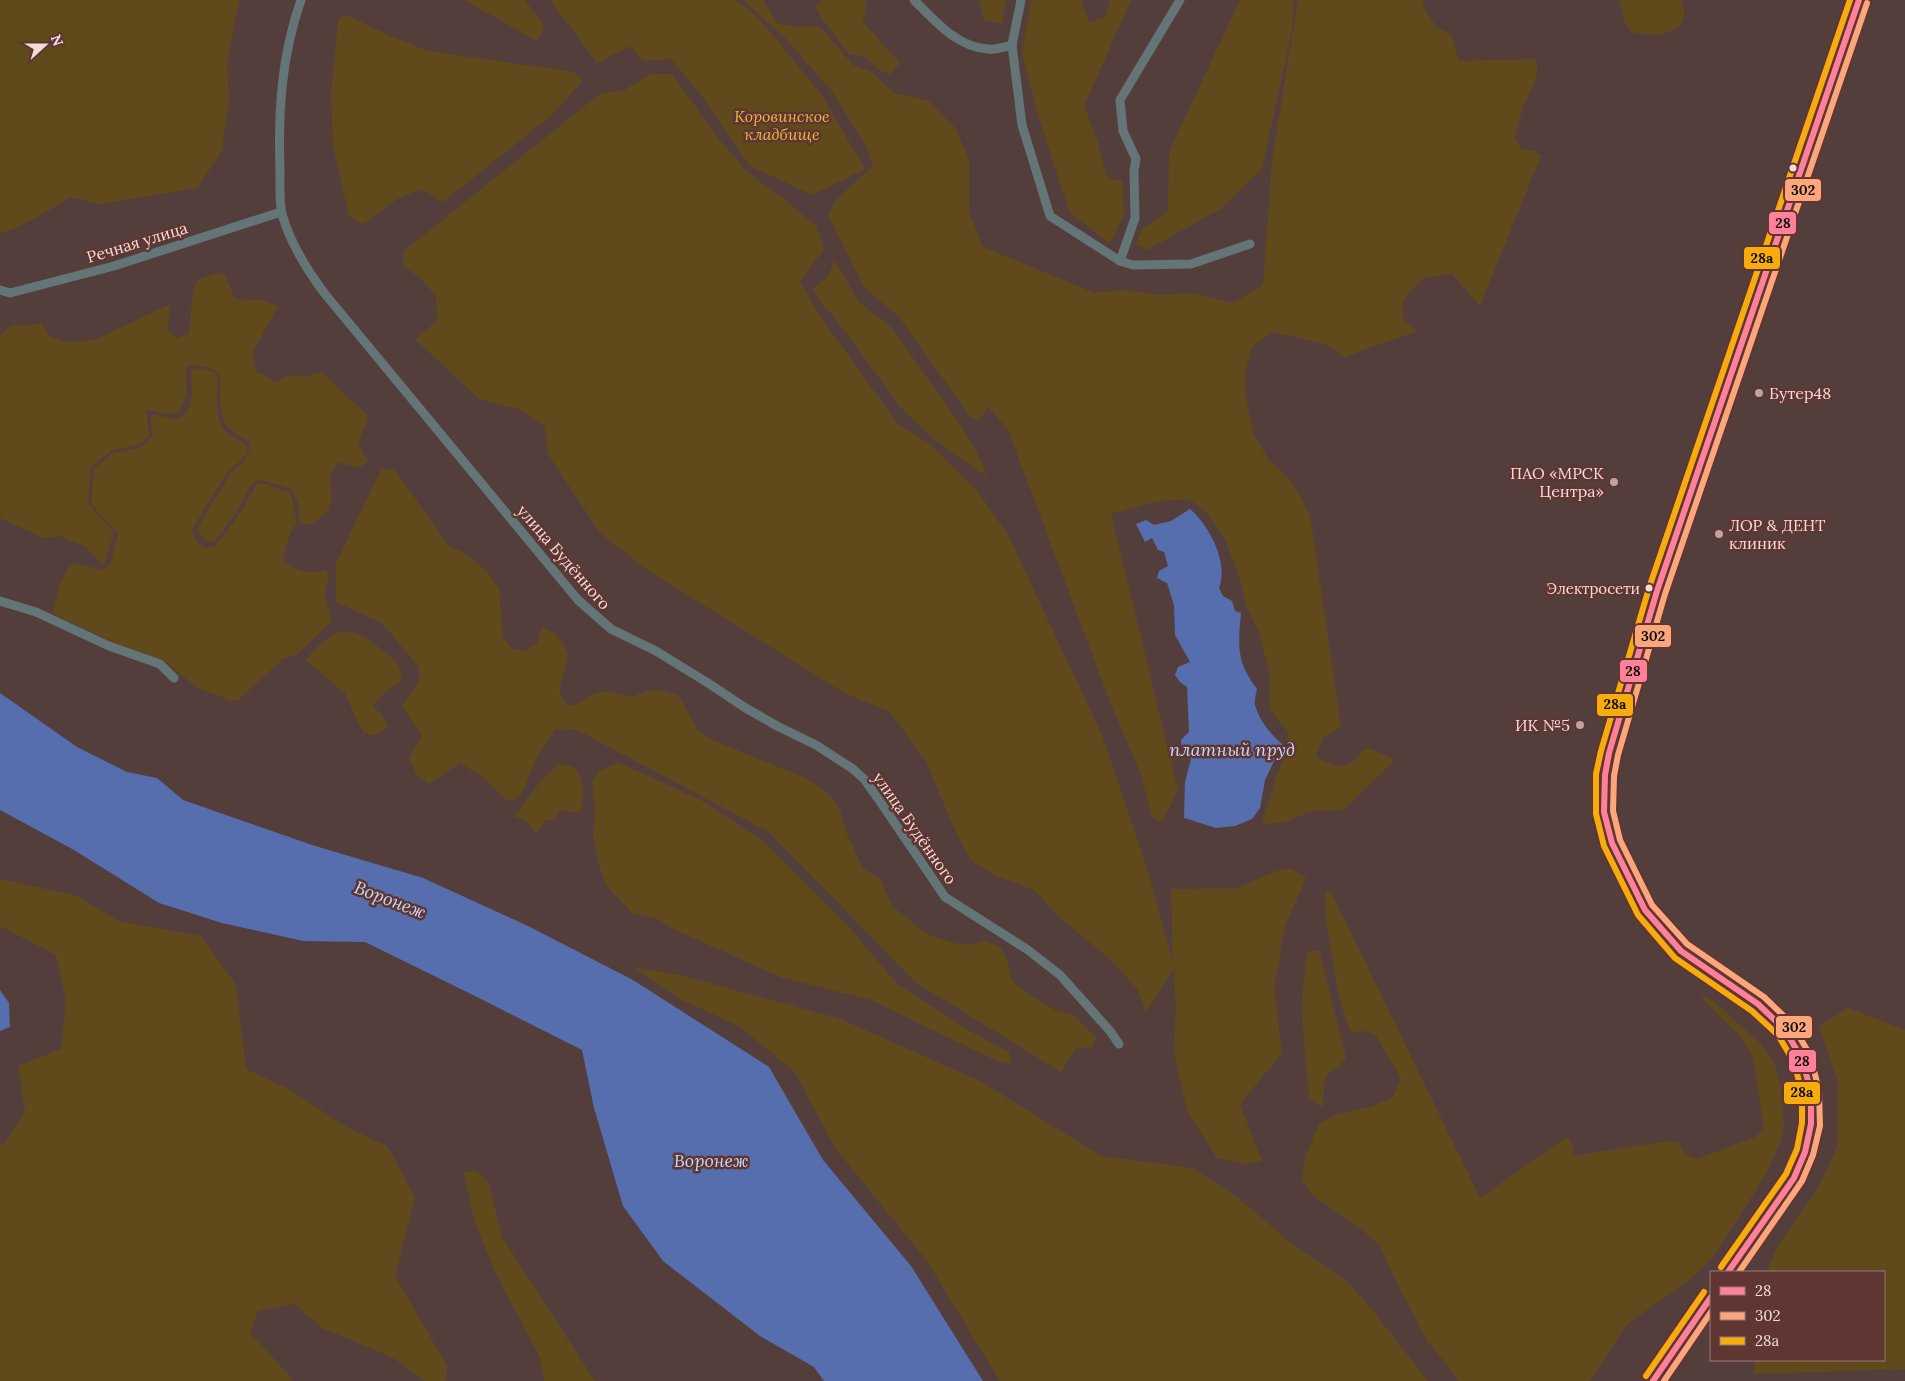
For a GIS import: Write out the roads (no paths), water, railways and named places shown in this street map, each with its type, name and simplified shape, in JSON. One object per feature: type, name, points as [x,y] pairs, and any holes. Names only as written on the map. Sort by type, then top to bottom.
[{"type":"main road","points":[[1729,1271],[1794,1178],[1805,1152],[1811,1124],[1811,1092],[1802,1060],[1785,1030],[1758,1004],[1681,951],[1645,910],[1612,842],[1604,812],[1606,775],[1612,744],[1657,591],[1859,0]]},
{"type":"main road","points":[[1653,1381],[1710,1298]]},
{"type":"street","name":"улица Будённого","points":[[301,0],[293,23],[288,47],[278,122],[281,212],[304,263],[325,294],[578,600],[610,629],[656,651],[744,707],[776,726],[816,745],[853,769],[879,800],[945,896],[1028,950],[1060,975],[1110,1031],[1119,1044]]},
{"type":"street","points":[[914,0],[940,27],[969,46],[990,49],[1012,45]]},
{"type":"street","points":[[1020,0],[1012,45],[1022,125],[1050,216],[1120,261],[1133,265],[1191,264],[1250,244]]},
{"type":"street","points":[[1120,261],[1135,218],[1134,170],[1136,159],[1124,131],[1120,100],[1180,0]]},
{"type":"street","name":"Речная улица","points":[[0,290],[10,293],[114,266],[281,212]]},
{"type":"street","points":[[0,601],[36,612],[109,646],[160,664],[174,678]]},
{"type":"water","name":"платный пруд","points":[[1190,509],[1204,525],[1215,545],[1221,567],[1219,588],[1223,596],[1232,601],[1235,611],[1241,613],[1240,653],[1245,670],[1257,689],[1255,705],[1257,711],[1266,727],[1282,744],[1265,780],[1260,808],[1252,819],[1235,826],[1216,828],[1184,818],[1185,782],[1191,759],[1182,750],[1181,740],[1189,732],[1187,687],[1175,675],[1178,667],[1190,662],[1175,635],[1174,605],[1167,583],[1157,578],[1159,571],[1168,566],[1164,552],[1158,550],[1152,538],[1145,542],[1136,524],[1146,520],[1154,525],[1171,521]]},
{"type":"water","name":"Воронеж","points":[[0,693],[77,747],[127,772],[157,778],[183,800],[312,845],[423,878],[528,926],[633,980],[769,1067],[823,1160],[911,1266],[983,1381],[824,1381],[814,1367],[760,1336],[663,1261],[623,1206],[594,1108],[582,1050],[365,942],[303,941],[222,923],[159,903],[74,850],[0,810]]},
{"type":"water","points":[[0,990],[9,1003],[10,1027],[0,1031]]},
{"type":"place","name":"Бутер48","points":[[1759,393]]},
{"type":"place","name":"ПАО «МРСК Центра»","points":[[1614,482]]},
{"type":"place","name":"ЛОР & ДЕНТ клиник","points":[[1719,534]]},
{"type":"place","name":"Электросети","points":[[1649,588]]},
{"type":"place","name":"ИК №5","points":[[1580,725]]},
{"type":"park label","name":"Коровинское кладбище","points":[[782,125]]}]
